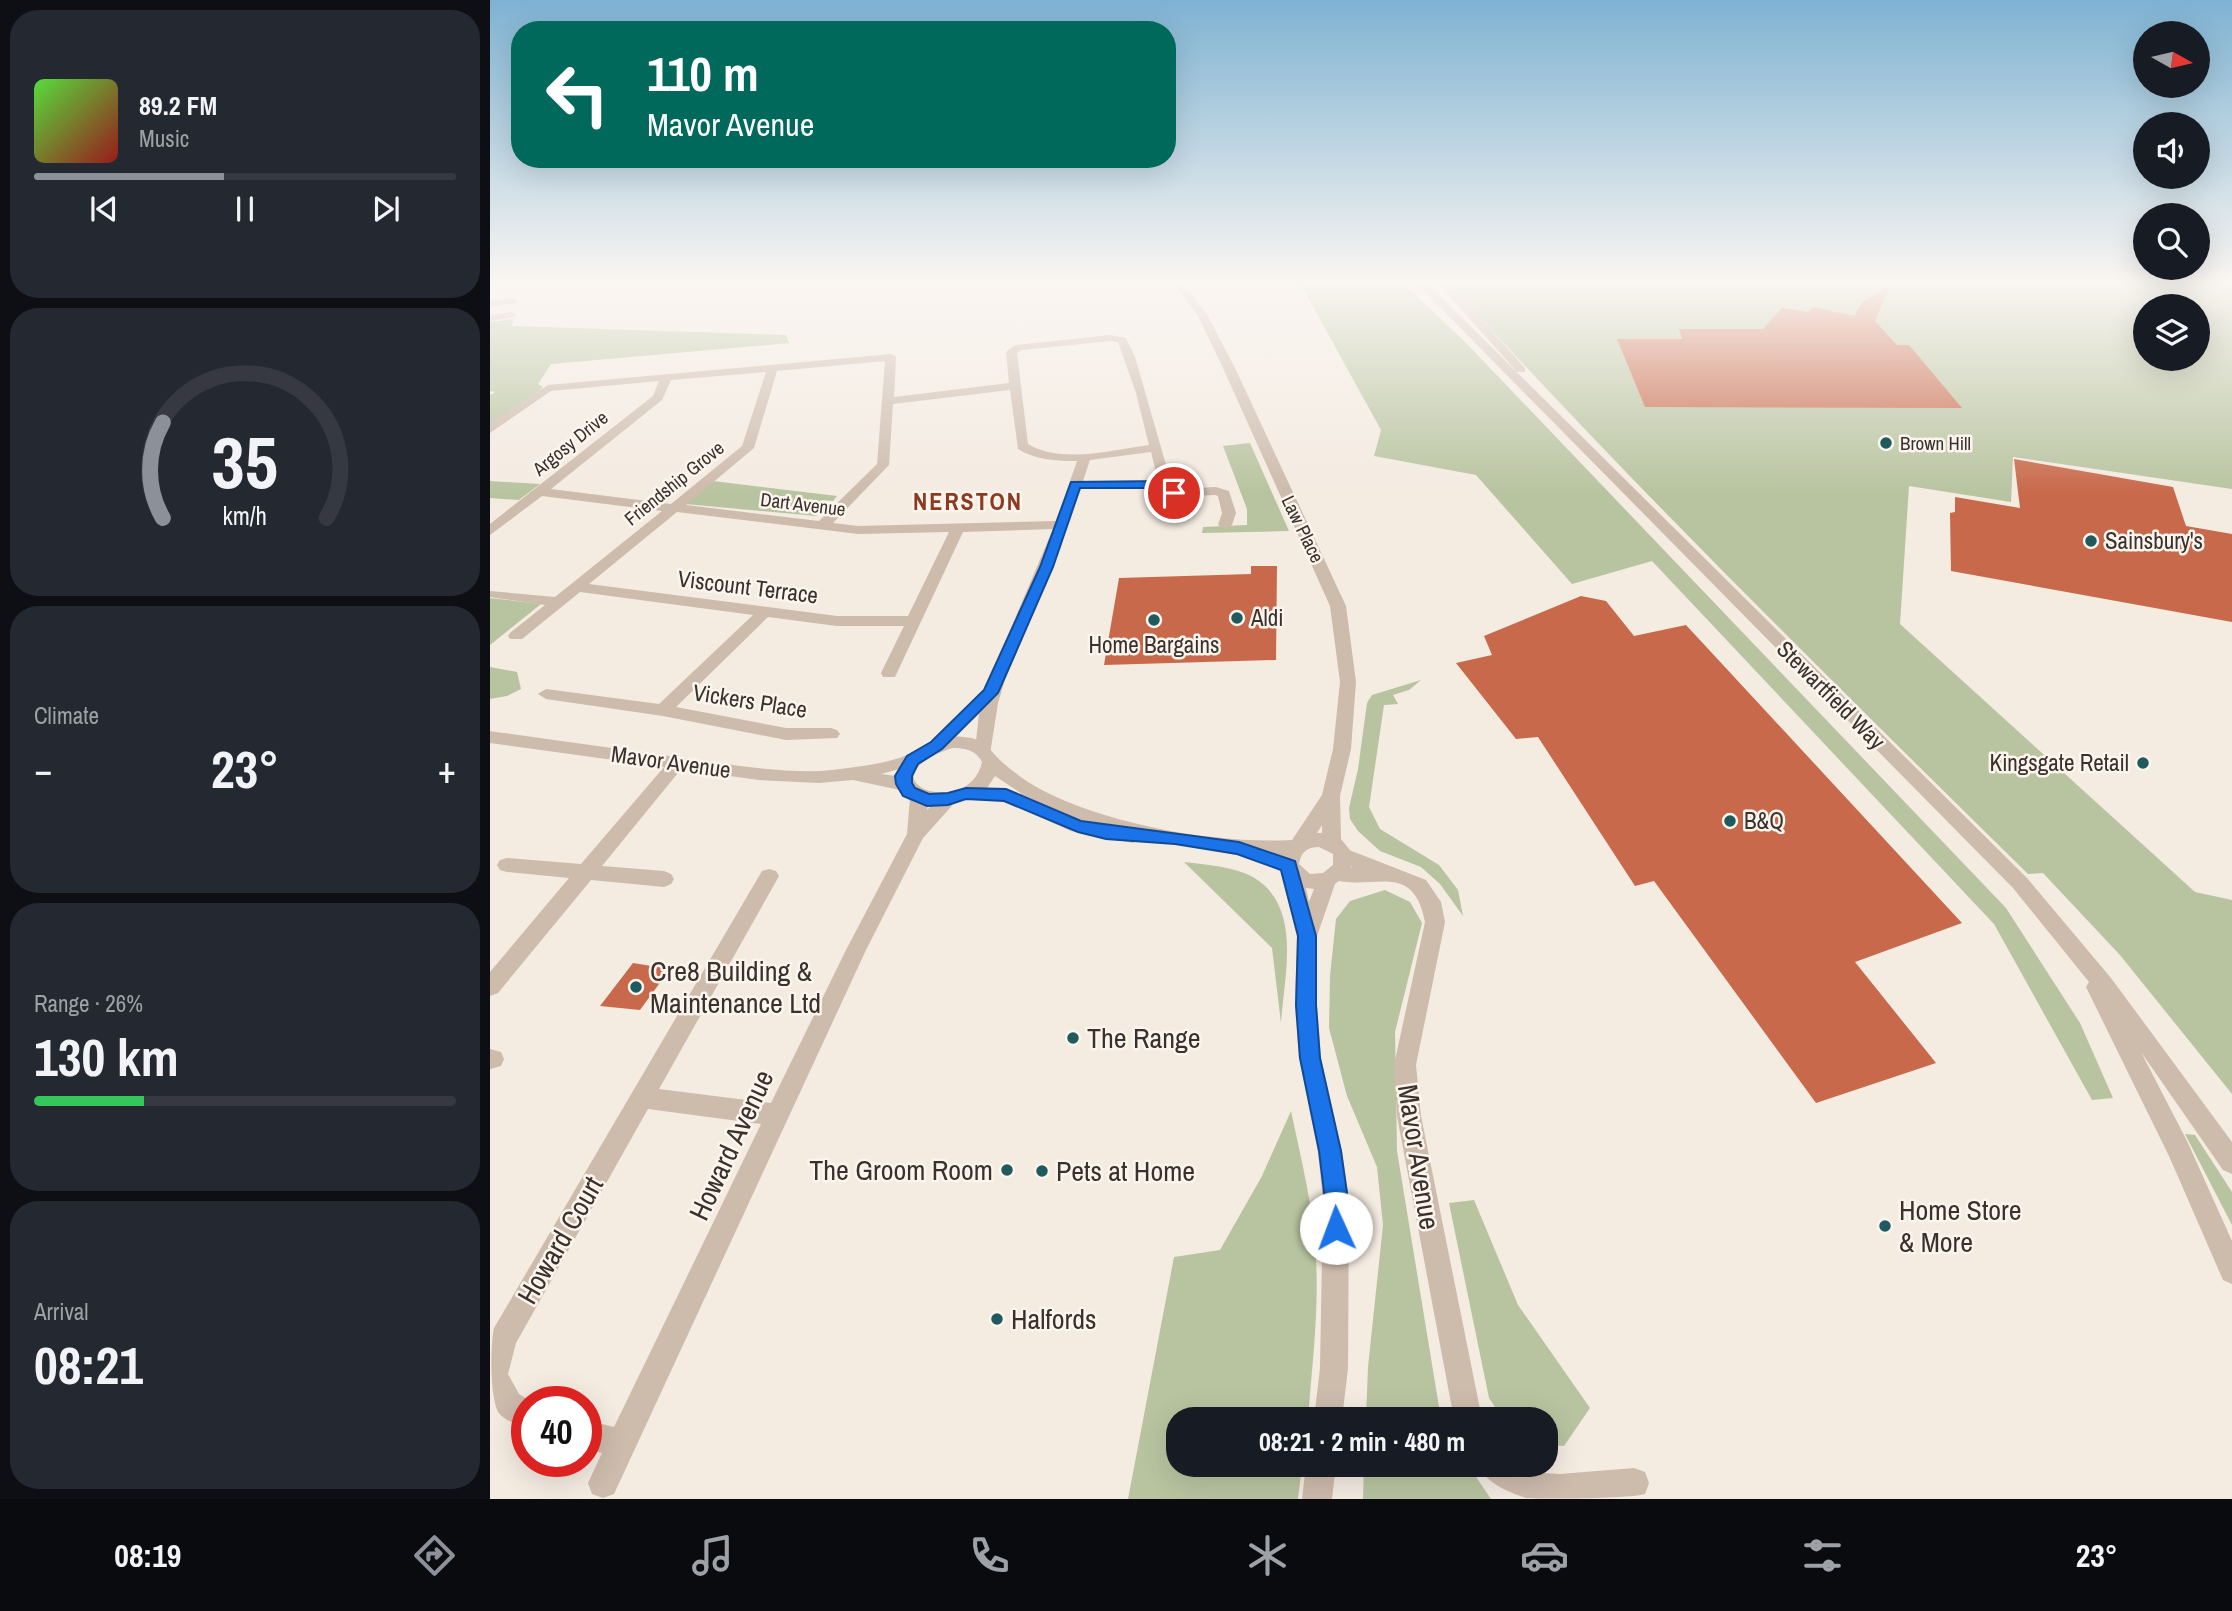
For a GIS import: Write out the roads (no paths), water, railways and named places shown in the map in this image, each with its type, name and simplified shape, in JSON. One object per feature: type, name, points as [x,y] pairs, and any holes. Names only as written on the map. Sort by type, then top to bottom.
[{"type":"street","points":[[1011,353],[1022,446],[1034,455],[1084,458],[1156,448]]},
{"type":"street","points":[[1127,353],[1168,492],[1224,494],[1229,513],[1225,525]]},
{"type":"street","name":"Law Place","points":[[1221,353],[1338,606],[1348,682],[1342,749],[1331,796],[1335,863],[1307,936]]},
{"type":"street","name":"Stewartfield Way","points":[[1489,353],[1572,432],[1847,713],[2020,883],[2139,1028],[2232,1162]]},
{"type":"street","name":"Stewartfield Way","points":[[1506,353],[1572,432]]},
{"type":"street","points":[[490,429],[548,388],[891,358],[883,465],[823,525]]},
{"type":"street","name":"Friendship Grove","points":[[516,636],[748,448],[774,367]]},
{"type":"street","name":"Argosy Drive","points":[[490,531],[658,398],[666,379]]},
{"type":"street","points":[[887,401],[1014,386]]},
{"type":"street","points":[[957,796],[984,779],[987,756],[984,732],[990,693],[1020,629],[1062,525],[1084,458]]},
{"type":"street","points":[[1075,485],[1165,485]]},
{"type":"street","name":"Dart Avenue","points":[[541,492],[858,530],[1062,525]]},
{"type":"street","points":[[889,673],[958,528]]},
{"type":"street","name":"Viscount Terrace","points":[[576,587],[837,621],[914,621]]},
{"type":"street","points":[[495,594],[558,602]]},
{"type":"street","name":"Vickers Place","points":[[663,710],[763,613]]},
{"type":"street","points":[[990,693],[937,745],[912,760],[904,776],[904,784],[909,792],[919,798],[1006,795],[1020,799],[1056,818],[1106,832],[1175,838],[1294,857],[1317,839],[1335,863],[1303,880],[1294,857]]},
{"type":"street","name":"Vickers Place","points":[[546,694],[663,710],[786,734],[831,734]]},
{"type":"street","name":"Mavor Avenue","points":[[490,737],[759,774],[819,777],[853,774],[912,760]]},
{"type":"street","points":[[937,745],[964,742],[987,756],[1017,783],[1052,801],[1175,838]]},
{"type":"street","points":[[490,987],[676,764]]},
{"type":"street","name":"Mavor Avenue","points":[[853,774],[904,784]]},
{"type":"street","name":"Howard Avenue","points":[[603,1483],[778,1115],[916,834],[957,796]]},
{"type":"street","name":"Law Place","points":[[1329,1407],[1334,1368],[1336,1200],[1330,1151],[1310,1058],[1306,1005],[1307,936],[1294,857],[1331,796]]},
{"type":"street","name":"Howard Avenue","points":[[916,834],[919,798]]},
{"type":"street","name":"Mavor Avenue","points":[[1335,863],[1393,874],[1419,885],[1431,902],[1435,922],[1405,1065],[1409,1116],[1466,1407]]},
{"type":"street","points":[[507,865],[664,879]]},
{"type":"street","name":"Howard Court","points":[[511,1405],[493,1376],[504,1338],[769,876]]},
{"type":"street","name":"Stewartfield Way","points":[[2085,962],[2178,1149],[2232,1270]]},
{"type":"street","points":[[642,1098],[778,1115]]},
{"type":"street","points":[[602,1438],[622,1444]]},
{"type":"street","points":[[1317,1499],[1320,1477]]},
{"type":"street","points":[[1512,1477],[1527,1487],[1560,1493],[1634,1483]]},
{"type":"place","name":"Brown Hill","points":[[1886,443]]},
{"type":"place","name":"Sainsbury's","points":[[2091,541]]},
{"type":"place","name":"Aldi","points":[[1237,618]]},
{"type":"place","name":"Home Bargains","points":[[1154,620]]},
{"type":"place","name":"Kingsgate Retail","points":[[2143,763]]},
{"type":"place","name":"B&Q","points":[[1730,821]]},
{"type":"place","name":"Cre8 Building & Maintenance Ltd","points":[[636,987]]},
{"type":"place","name":"The Range","points":[[1073,1038]]},
{"type":"place","name":"The Groom Room","points":[[1007,1170]]},
{"type":"place","name":"Pets at Home","points":[[1042,1171]]},
{"type":"place","name":"Home Store & More","points":[[1885,1226]]},
{"type":"place","name":"Halfords","points":[[997,1319]]},
{"type":"district","name":"NERSTON","points":[[968,502]]}]
